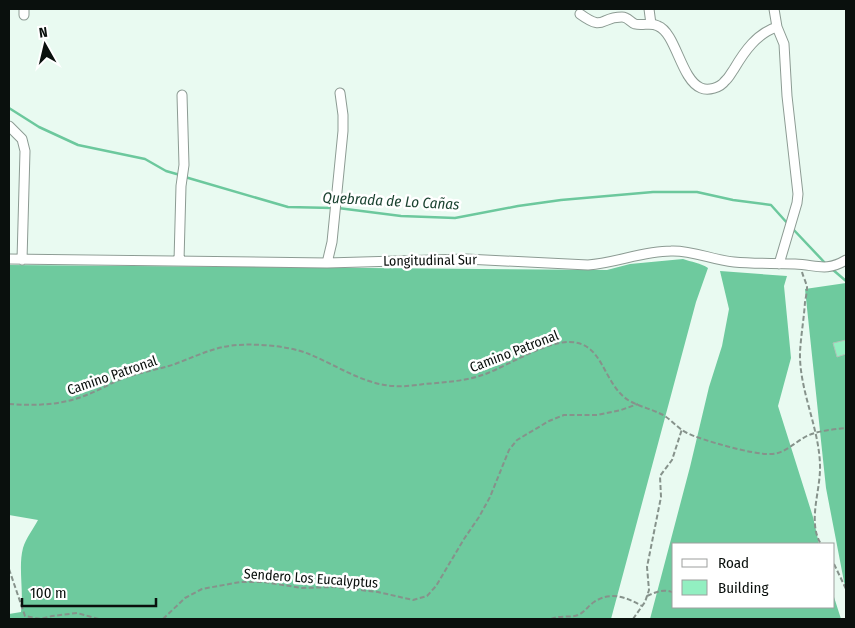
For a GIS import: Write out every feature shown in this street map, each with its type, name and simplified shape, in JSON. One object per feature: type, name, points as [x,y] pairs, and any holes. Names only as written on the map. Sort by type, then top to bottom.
[{"type":"street","points":[[649,9],[651,24]]},
{"type":"street","points":[[774,9],[777,28],[784,44],[787,96],[798,194],[779,264]]},
{"type":"street","points":[[580,14],[592,23],[599,24],[622,13],[635,24],[651,24],[662,28],[687,73],[696,85],[702,89],[712,89],[726,81],[751,44],[765,31],[777,28]]},
{"type":"street","points":[[328,263],[332,242],[343,131],[340,93]]},
{"type":"street","points":[[178,261],[181,186],[184,165],[182,95]]},
{"type":"street","points":[[9,126],[22,139],[24,151],[22,260]]},
{"type":"street","name":"Longitudinal Sur","points":[[9,259],[328,263],[466,259],[588,265],[608,264],[670,250],[690,252],[734,262],[797,264],[831,268],[846,260]]},
{"type":"path","points":[[797,264],[807,287],[800,353],[806,401],[815,432],[820,463],[820,483],[815,526],[820,543]]},
{"type":"path","name":"Camino Patronal","points":[[9,404],[34,406],[67,402],[125,378],[224,347],[246,345],[282,347],[306,352],[375,384],[395,386],[467,380],[487,374],[548,347],[568,342],[584,344],[592,349],[610,381],[625,398],[664,415],[682,429],[699,438],[754,452],[770,454],[788,449],[802,438],[815,432],[846,428]]},
{"type":"path","name":"Sendero Los Eucalyptus","points":[[164,619],[185,598],[202,589],[240,582],[264,582],[302,588],[334,587],[378,592],[413,600],[428,596],[479,517],[490,497],[509,450],[517,440],[549,421],[564,416],[598,415],[639,404]]},
{"type":"path","points":[[633,619],[642,606],[649,590],[647,567],[661,497],[660,476],[672,460],[682,429]]},
{"type":"path","points":[[835,566],[846,589]]},
{"type":"path","points":[[9,569],[25,616],[41,619],[77,612],[99,619]]},
{"type":"path","points":[[647,596],[658,591],[672,591]]},
{"type":"path","points":[[551,619],[577,615],[598,600],[616,596],[628,598],[642,606]]},
{"type":"green space","points":[[683,259],[708,268],[696,302],[611,619],[9,619],[9,614],[21,612],[23,548],[38,520],[9,515],[9,265],[607,270],[630,264]]},
{"type":"green space","points":[[720,271],[787,276],[784,286],[791,358],[778,406],[813,517],[819,543],[672,543],[672,608],[835,608],[835,600],[841,619],[650,619],[709,387],[722,346],[729,309]]},
{"type":"green space","points":[[846,283],[846,592],[826,488],[805,289]]},
{"type":"building","points":[[846,340],[846,354],[837,357],[833,343]]},
{"type":"waterway","name":"Quebrada de Lo Cañas","points":[[9,108],[39,127],[78,145],[145,159],[166,171],[180,175]]},
{"type":"waterway","name":"Quebrada de Lo Cañas","points":[[185,177],[288,207],[333,208]]},
{"type":"waterway","name":"Quebrada de Lo Cañas","points":[[338,208],[401,216],[455,218],[561,200],[653,192],[697,192],[733,200],[771,205],[788,224]]},
{"type":"waterway","name":"Quebrada de Lo Cañas","points":[[792,228],[826,264]]},
{"type":"waterway","name":"Quebrada de Lo Cañas","points":[[832,269],[846,281]]}]
